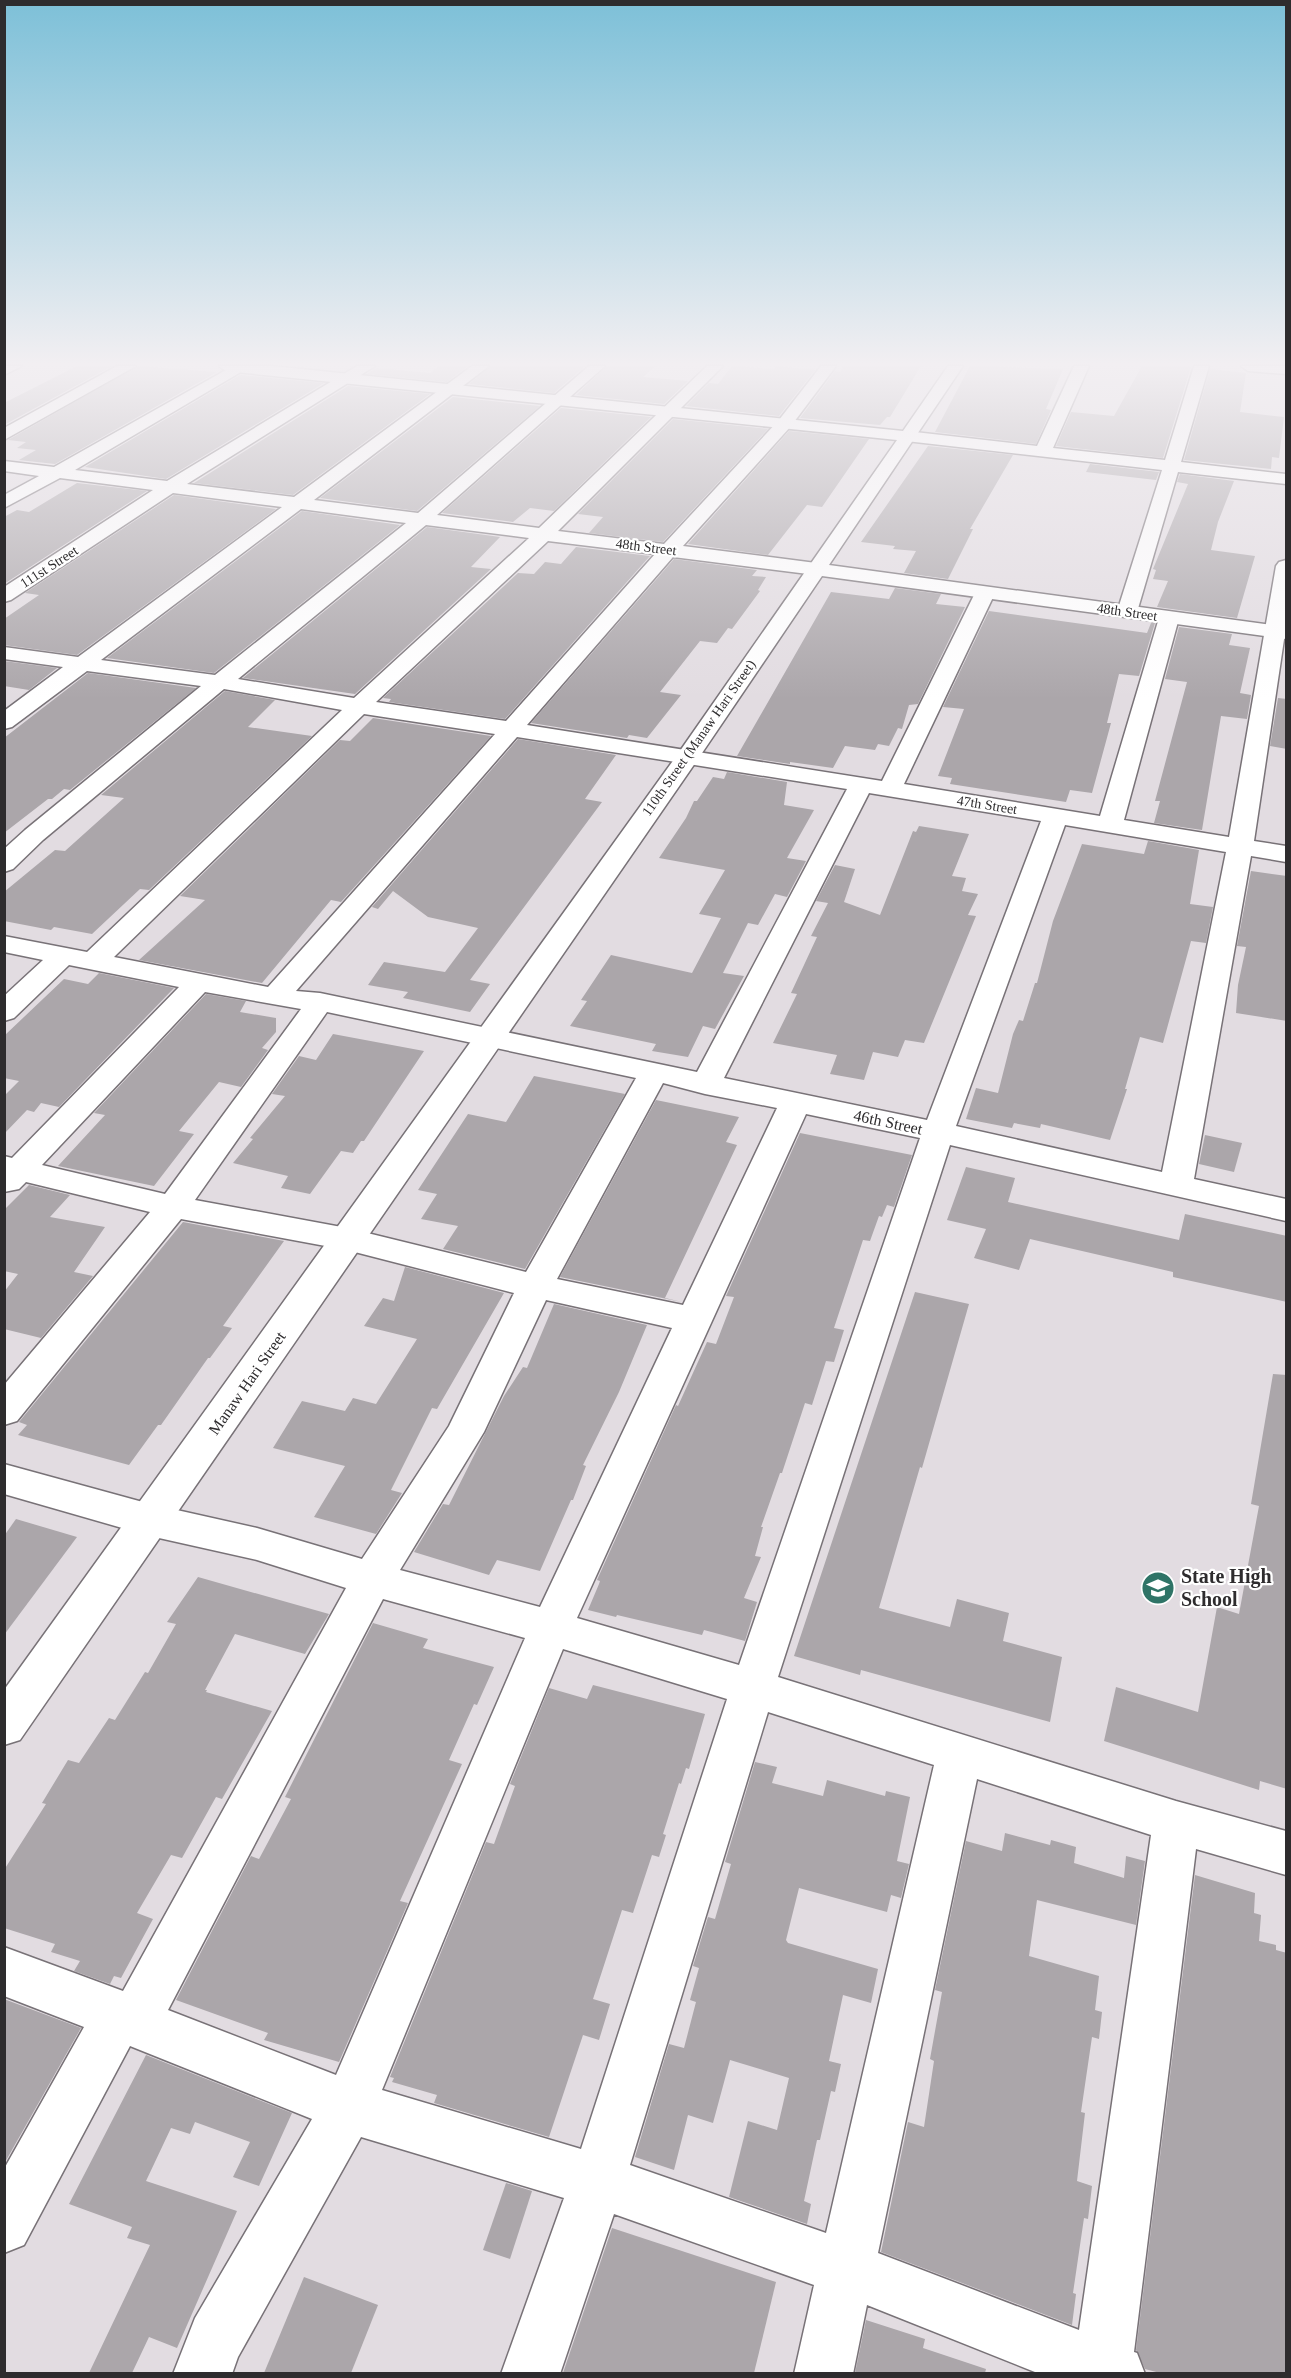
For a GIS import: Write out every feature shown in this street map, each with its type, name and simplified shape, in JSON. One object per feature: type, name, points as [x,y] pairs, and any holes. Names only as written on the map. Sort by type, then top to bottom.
[{"type":"street","points":[[4,503],[51,477]]},
{"type":"street","name":"48th Street","points":[[90,477],[816,569],[1281,632]]},
{"type":"street","name":"111st Street","points":[[4,596],[187,477]]},
{"type":"street","points":[[4,722],[331,477]]},
{"type":"street","points":[[4,864],[34,835],[219,682],[422,519],[470,477]]},
{"type":"street","points":[[93,962],[359,706],[603,477]]},
{"type":"street","points":[[275,997],[736,477]]},
{"type":"street","name":"110th Street (Manaw Hari Street)","points":[[488,1039],[688,756],[878,477]]},
{"type":"street","points":[[1127,612],[1170,477]]},
{"type":"street","points":[[1269,477],[1287,479]]},
{"type":"street","points":[[1176,1185],[1281,632],[1287,566]]},
{"type":"street","points":[[891,789],[985,593]]},
{"type":"street","points":[[1110,825],[1169,618]]},
{"type":"street","name":"47th Street","points":[[4,653],[219,682],[1287,854]]},
{"type":"street","points":[[705,1085],[862,784]]},
{"type":"street","points":[[530,2373],[598,2181],[753,1688],[938,1132],[1056,816]]},
{"type":"street","name":"46th Street","points":[[4,944],[275,997],[320,1002],[705,1085],[938,1132],[1287,1210]]},
{"type":"street","points":[[4,1012],[63,956]]},
{"type":"street","points":[[9,1173],[199,982]]},
{"type":"street","points":[[4,1411],[173,1208],[320,1002]]},
{"type":"street","name":"Manaw Hari Street","points":[[4,1726],[488,1039]]},
{"type":"street","points":[[4,2225],[126,2018],[372,1579],[465,1432],[535,1286],[653,1074]]},
{"type":"street","points":[[202,2373],[216,2339],[348,2107],[551,1628],[795,1103]]},
{"type":"street","points":[[9,1173],[173,1208],[347,1239],[535,1286],[694,1320]]},
{"type":"street","points":[[4,1479],[150,1520],[257,1544],[372,1579],[551,1628],[960,1752],[1176,1822],[1287,1853]]},
{"type":"street","points":[[823,2373],[960,1752]]},
{"type":"street","points":[[4,1971],[348,2107],[598,2181],[846,2269],[1107,2372],[1176,1822]]},
{"type":"building","points":[[204,477],[317,477],[293,495],[194,483]]},
{"type":"building","points":[[348,477],[457,477],[417,511],[320,498]]},
{"type":"building","points":[[483,477],[589,477],[554,511],[530,508],[513,522],[442,513]]},
{"type":"building","points":[[615,477],[723,477],[663,542],[589,533],[603,517],[578,514]]},
{"type":"building","points":[[748,477],[843,477],[822,507],[807,505],[768,555],[688,544]]},
{"type":"building","points":[[906,477],[1000,477],[970,529],[973,529],[948,579],[904,573],[916,551],[861,542]]},
{"type":"building","points":[[1130,477],[1157,477],[1156,480]]},
{"type":"building","points":[[1179,477],[1234,481],[1218,522],[1211,550],[1255,556],[1237,618],[1157,607],[1168,581],[1153,579],[1156,570],[1153,569],[1188,484],[1177,482]]},
{"type":"building","points":[[77,483],[147,491],[4,584],[4,517],[17,510],[29,512]]},
{"type":"building","points":[[174,495],[276,509],[77,655],[4,645],[4,619],[39,595],[25,593]]},
{"type":"building","points":[[302,511],[400,525],[214,673],[107,658]]},
{"type":"building","points":[[427,527],[500,537],[471,567],[491,569],[355,694],[243,678]]},
{"type":"building","points":[[576,547],[650,556],[505,719],[389,702],[391,699],[383,698],[518,573],[534,574],[545,562],[561,564]]},
{"type":"building","points":[[674,559],[757,570],[752,576],[766,577],[758,590],[760,591],[732,629],[728,628],[717,643],[700,641],[660,692],[681,695],[647,738],[629,735],[627,738],[531,723]]},
{"type":"building","points":[[895,588],[941,594],[936,604],[965,607],[918,704],[909,705],[902,729],[898,728],[889,746],[878,744],[875,750],[845,746],[833,768],[737,756],[831,592],[889,599]]},
{"type":"building","points":[[989,611],[1147,633],[1151,623],[1155,623],[1139,676],[1119,674],[1107,723],[1111,723],[1092,793],[1070,790],[1066,802],[950,784],[952,778],[938,776],[964,709],[943,707]]},
{"type":"building","points":[[1179,627],[1232,634],[1229,645],[1250,648],[1240,693],[1251,695],[1247,719],[1221,716],[1202,830],[1154,823],[1160,801],[1155,801],[1187,682],[1165,679]]},
{"type":"building","points":[[4,661],[57,668],[29,690],[4,686]]},
{"type":"building","points":[[88,673],[196,688],[70,790],[64,789],[52,799],[48,799],[4,833],[4,738]]},
{"type":"building","points":[[225,691],[275,700],[248,727],[312,736],[149,890],[140,889],[92,934],[54,927],[51,930],[4,921],[4,892],[55,850],[65,851],[124,798],[101,795]]},
{"type":"building","points":[[1278,698],[1287,699],[1287,749],[1270,746]]},
{"type":"building","points":[[373,718],[491,736],[341,902],[331,900],[262,983],[139,960],[205,900],[180,896],[340,740],[350,741]]},
{"type":"building","points":[[518,739],[616,755],[585,799],[602,802],[470,980],[490,984],[470,1012],[403,998],[408,992],[368,985],[384,962],[445,972],[478,928],[428,917],[393,891],[378,909],[372,907]]},
{"type":"building","points":[[727,772],[787,782],[784,805],[814,810],[787,858],[806,861],[787,897],[775,894],[758,925],[748,923],[723,973],[744,976],[715,1029],[703,1026],[688,1057],[652,1051],[656,1044],[570,1026],[587,1001],[581,1000],[611,955],[692,973],[721,918],[699,914],[725,870],[659,858],[686,818],[694,801],[697,801],[713,777],[724,779]]},
{"type":"building","points":[[919,826],[969,834],[952,876],[966,878],[962,891],[978,894],[968,915],[976,916],[924,1043],[905,1040],[898,1057],[873,1052],[864,1080],[830,1074],[837,1055],[773,1043],[797,994],[791,993],[817,937],[811,936],[828,903],[816,901],[835,865],[855,869],[844,902],[880,915],[913,831],[916,832]]},
{"type":"building","points":[[1148,841],[1199,850],[1190,904],[1213,907],[1206,943],[1191,941],[1163,1043],[1140,1037],[1125,1089],[1127,1089],[1110,1140],[1041,1124],[1040,1128],[1014,1123],[1012,1128],[966,1119],[976,1088],[998,1093],[1013,1034],[1019,1020],[1023,1021],[1035,983],[1037,983],[1053,921],[1082,844],[1144,854]]},
{"type":"building","points":[[1251,871],[1287,876],[1287,1021],[1236,1013],[1238,985],[1246,947],[1237,946]]},
{"type":"building","points":[[99,973],[174,988],[59,1107],[41,1103],[34,1112],[27,1110],[4,1134],[4,1096],[19,1081],[4,1078],[4,1036],[64,979],[88,984]]},
{"type":"building","points":[[206,994],[246,1001],[240,1012],[276,1018],[276,1032],[262,1048],[268,1050],[241,1087],[219,1082],[179,1131],[194,1134],[154,1186],[58,1166],[105,1115],[94,1113]]},
{"type":"building","points":[[333,1034],[424,1051],[364,1141],[361,1141],[353,1153],[341,1151],[310,1194],[281,1188],[288,1176],[233,1163],[253,1139],[250,1138],[285,1096],[272,1094],[299,1056],[316,1060]]},
{"type":"building","points":[[534,1076],[625,1094],[525,1269],[443,1249],[458,1226],[421,1219],[437,1194],[418,1190],[468,1114],[506,1122]]},
{"type":"building","points":[[656,1100],[739,1117],[726,1142],[737,1145],[665,1298],[682,1302],[560,1277]]},
{"type":"building","points":[[800,1133],[912,1155],[894,1207],[887,1205],[882,1217],[879,1216],[870,1241],[863,1240],[834,1328],[844,1330],[834,1362],[826,1361],[812,1405],[805,1403],[761,1527],[763,1527],[755,1556],[761,1557],[744,1598],[757,1602],[745,1641],[704,1630],[702,1635],[588,1610],[600,1581],[597,1580],[676,1405],[678,1406],[707,1342],[716,1344],[734,1297],[726,1296]]},
{"type":"building","points":[[1205,1135],[1242,1143],[1234,1172],[1199,1164]]},
{"type":"building","points":[[966,1167],[1015,1178],[1008,1202],[1179,1240],[1185,1214],[1287,1236],[1287,1302],[1173,1277],[1173,1272],[1030,1239],[1019,1270],[974,1258],[986,1229],[947,1220]]},
{"type":"building","points":[[29,1185],[70,1195],[50,1217],[105,1227],[74,1272],[93,1276],[41,1338],[4,1329],[4,1292],[18,1274],[4,1271],[4,1210]]},
{"type":"building","points":[[183,1222],[284,1241],[223,1326],[232,1328],[161,1425],[158,1425],[129,1465],[18,1435],[27,1425],[19,1422]]},
{"type":"building","points":[[405,1267],[504,1293],[437,1409],[432,1408],[391,1490],[402,1493],[376,1534],[314,1517],[345,1466],[273,1448],[302,1401],[345,1411],[353,1398],[376,1404],[417,1339],[364,1326],[383,1298],[394,1301]]},
{"type":"building","points":[[915,1292],[969,1304],[879,1608],[950,1627],[957,1599],[1009,1613],[1003,1641],[1062,1657],[1050,1722],[861,1670],[860,1675],[794,1656]]},
{"type":"building","points":[[554,1304],[647,1325],[619,1392],[583,1465],[586,1466],[573,1500],[571,1500],[540,1571],[497,1560],[489,1575],[414,1552],[443,1504],[449,1505],[504,1396],[523,1367],[527,1368]]},
{"type":"building","points":[[1273,1374],[1287,1375],[1287,1789],[1260,1781],[1259,1790],[1104,1741],[1116,1687],[1198,1712],[1217,1607],[1239,1614],[1259,1506],[1251,1504]]},
{"type":"building","points":[[16,1519],[77,1537],[4,1635],[4,1536]]},
{"type":"building","points":[[198,1577],[329,1614],[305,1654],[235,1634],[205,1690],[272,1711],[222,1799],[216,1797],[182,1858],[171,1855],[137,1913],[153,1919],[121,1978],[114,1976],[110,1984],[74,1971],[80,1961],[51,1952],[55,1944],[4,1928],[4,1870],[46,1804],[42,1803],[68,1760],[79,1763],[109,1718],[115,1720],[145,1672],[148,1673],[176,1624],[167,1622]]},
{"type":"building","points":[[373,1623],[428,1639],[423,1648],[494,1667],[477,1705],[474,1704],[449,1760],[462,1764],[400,1901],[408,1903],[339,2062],[264,2040],[268,2033],[176,2000],[251,1856],[259,1859],[291,1799],[285,1797]]},
{"type":"building","points":[[593,1685],[705,1714],[689,1769],[686,1768],[681,1784],[679,1783],[663,1834],[666,1835],[659,1857],[652,1855],[633,1913],[622,1910],[593,1999],[610,2004],[599,2040],[583,2035],[549,2137],[434,2103],[437,2095],[392,2082],[394,2078],[390,2077],[486,1842],[494,1844],[515,1786],[510,1784],[549,1688],[587,1699]]},
{"type":"building","points":[[755,1762],[777,1767],[772,1783],[823,1796],[827,1780],[885,1796],[886,1791],[910,1797],[897,1861],[909,1864],[901,1898],[891,1895],[887,1912],[799,1888],[786,1940],[788,1943],[878,1969],[871,2003],[843,1995],[829,2061],[841,2064],[835,2092],[831,2091],[820,2140],[817,2140],[804,2201],[811,2204],[807,2224],[729,2197],[748,2121],[777,2130],[789,2078],[730,2060],[713,2123],[688,2115],[674,2170],[635,2157],[669,2044],[684,2048],[696,2002],[690,2000],[699,1968],[693,1966],[708,1917],[715,1919],[731,1864],[725,1862]]},
{"type":"building","points":[[1005,1833],[1050,1845],[1051,1840],[1076,1847],[1074,1863],[1124,1878],[1126,1856],[1145,1861],[1136,1925],[1037,1900],[1029,1956],[1099,1976],[1095,2010],[1102,2012],[1099,2039],[1092,2037],[1081,2112],[1085,2113],[1077,2181],[1092,2186],[1088,2219],[1084,2218],[1073,2293],[1076,2294],[1072,2325],[881,2252],[908,2122],[924,2127],[934,2061],[930,2059],[942,1992],[935,1990],[966,1841],[1002,1851]]},
{"type":"building","points":[[1195,1875],[1255,1893],[1254,1913],[1261,1915],[1259,1941],[1276,1945],[1276,1950],[1287,1953],[1287,2373],[1160,2373],[1145,2369],[1136,2350]]},
{"type":"building","points":[[4,1999],[81,2028],[4,2164]]},
{"type":"building","points":[[146,2055],[292,2113],[259,2186],[233,2177],[250,2142],[195,2122],[190,2134],[171,2128],[146,2181],[237,2211],[177,2348],[149,2337],[132,2373],[89,2373],[150,2245],[127,2238],[132,2227],[69,2204]]},
{"type":"building","points":[[506,2183],[532,2191],[510,2259],[483,2250]]},
{"type":"building","points":[[612,2228],[776,2282],[754,2373],[563,2373]]},
{"type":"building","points":[[304,2277],[378,2305],[351,2373],[264,2373]]},
{"type":"building","points":[[866,2320],[925,2339],[923,2348],[986,2369],[985,2373],[855,2373]]},
{"type":"place","name":"State High School","points":[[1158,1588]]}]
